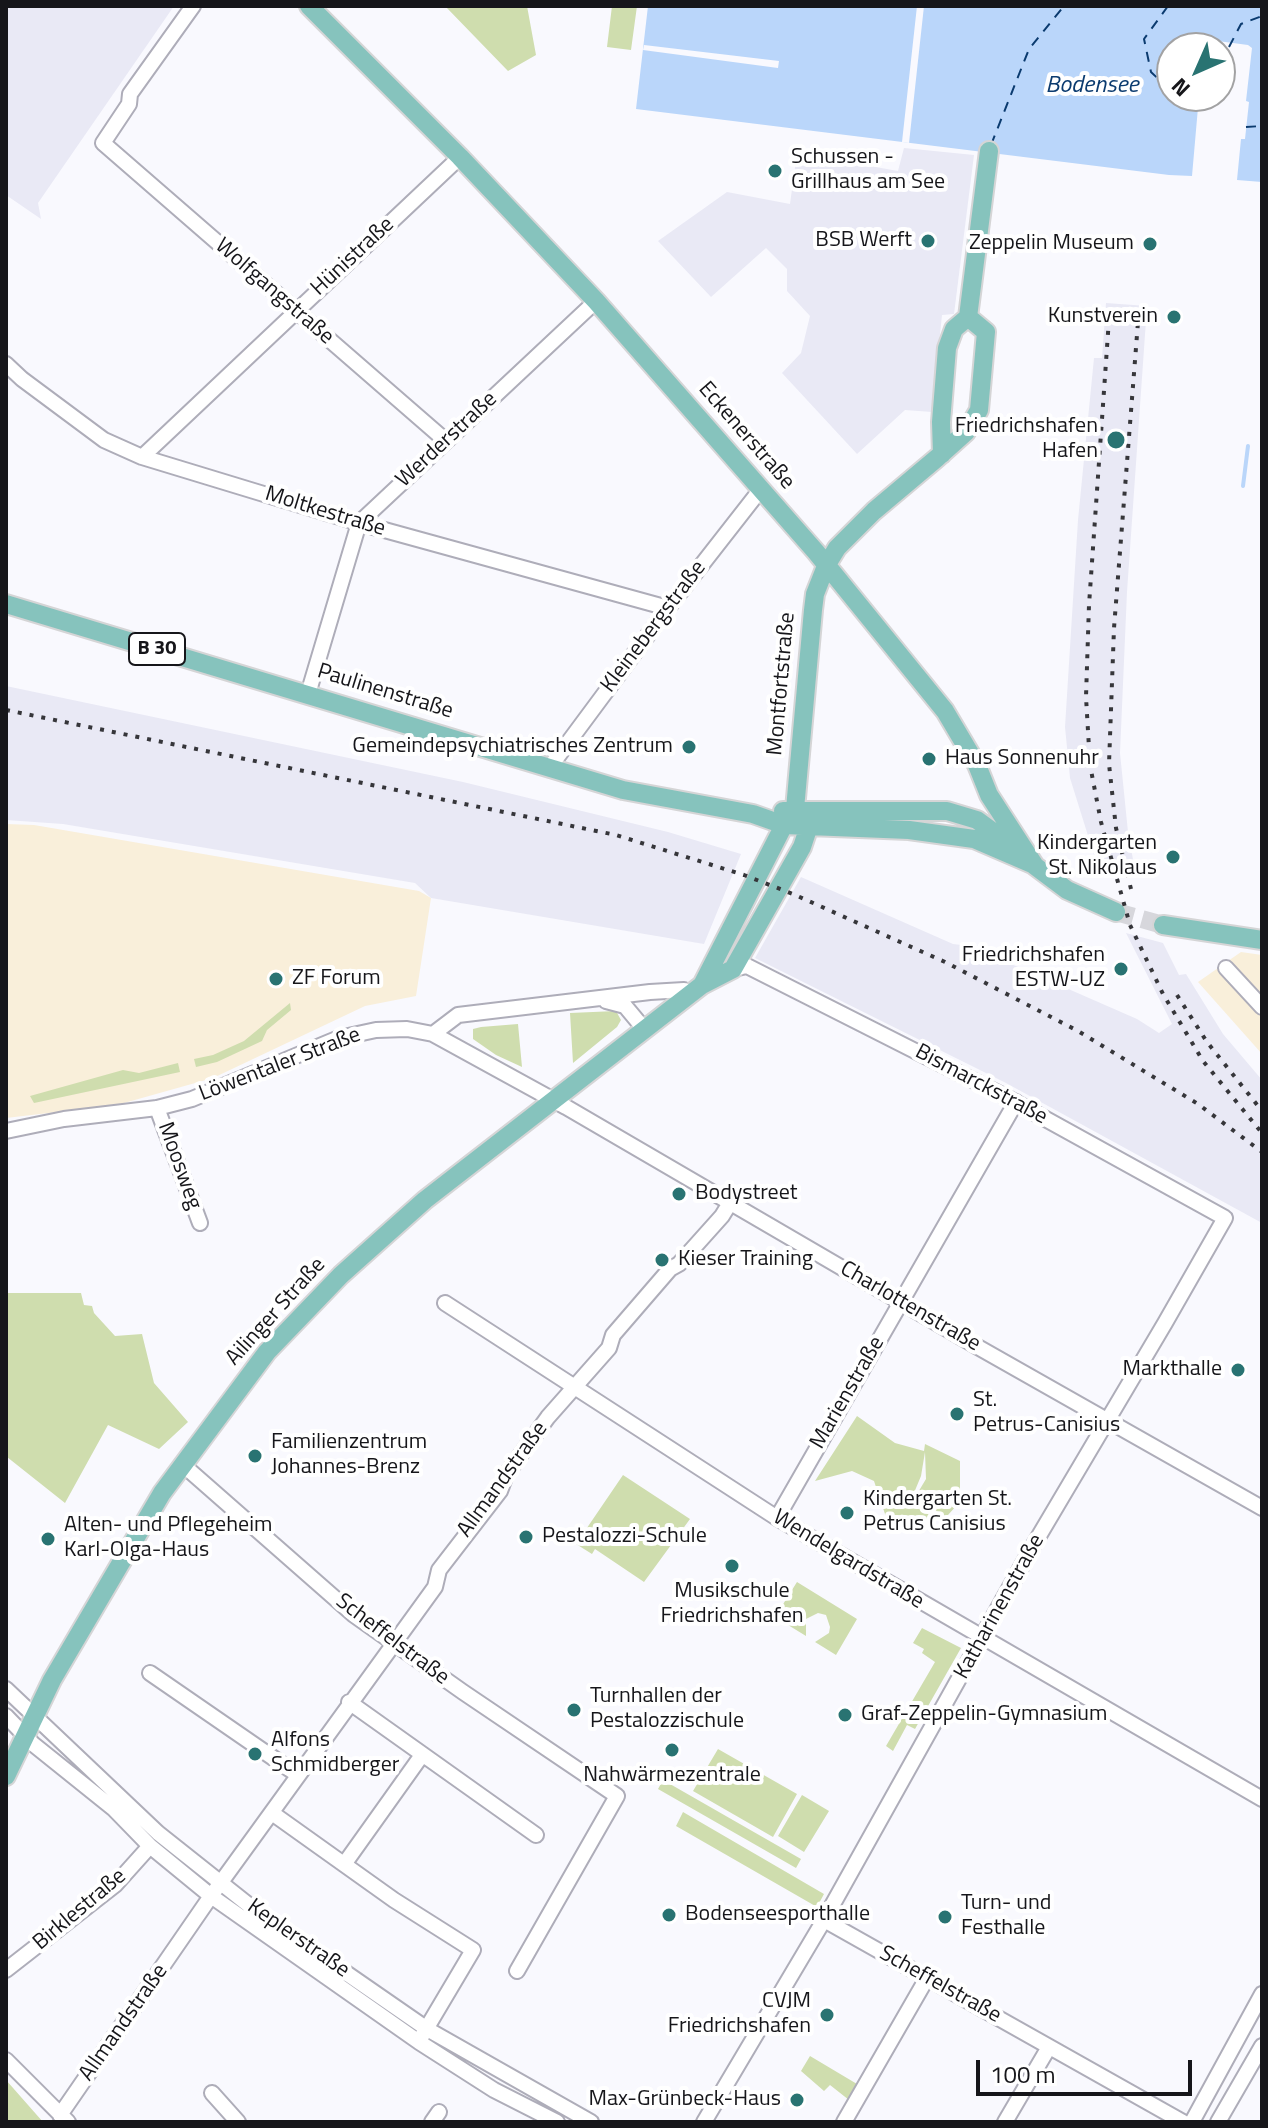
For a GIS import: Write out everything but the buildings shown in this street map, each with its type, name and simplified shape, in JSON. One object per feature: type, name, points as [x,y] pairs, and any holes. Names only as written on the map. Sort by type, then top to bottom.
[{"type":"main road","name":"Eckenerstraße","points":[[309,6],[460,157],[596,301],[761,489],[945,711],[977,765],[989,795],[1035,866],[1067,890],[1116,912]]},
{"type":"main road","points":[[942,454],[941,422],[947,348],[954,329],[968,317],[989,151]]},
{"type":"main road","points":[[826,566],[837,548],[874,511],[966,432],[979,410],[986,332],[968,317]]},
{"type":"main road","name":"Montfortstraße","points":[[789,817],[814,602],[826,566]]},
{"type":"main road","name":"Paulinenstraße","points":[[6,604],[623,790],[753,814],[789,817],[947,811],[977,820],[1008,841],[1035,866]]},
{"type":"main road","points":[[936,833],[971,825],[977,820],[989,795]]},
{"type":"main road","points":[[789,817],[809,826],[936,833],[974,839],[1035,866]]},
{"type":"main road","name":"Ailinger Straße","points":[[696,990],[789,817]]},
{"type":"main road","points":[[733,969],[802,847],[809,826]]},
{"type":"main road","points":[[1163,925],[1262,940]]},
{"type":"main road","name":"Ailinger Straße","points":[[6,1776],[35,1715],[121,1561],[182,1464],[267,1352],[341,1275],[425,1200],[696,990],[733,969]]},
{"type":"street","name":"Wolfgangstraße","points":[[193,6],[130,94],[129,104],[103,143],[446,441]]},
{"type":"street","name":"Hünistraße","points":[[142,457],[460,157]]},
{"type":"street","name":"Werderstraße","points":[[359,523],[596,301]]},
{"type":"street","name":"Moltkestraße","points":[[6,364],[104,440],[142,457],[359,523],[668,608]]},
{"type":"street","name":"Kleinebergstraße","points":[[550,767],[761,489]]},
{"type":"street","points":[[308,694],[359,523]]},
{"type":"street","name":"Bismarckstraße","points":[[733,969],[747,966],[1010,1099],[1225,1218]]},
{"type":"street","points":[[1226,968],[1262,1007]]},
{"type":"street","points":[[433,1034],[458,1015],[596,998],[696,990]]},
{"type":"street","points":[[596,998],[625,1006],[645,1030]]},
{"type":"street","name":"Löwentaler Straße","points":[[6,1131],[64,1119],[157,1108],[192,1099],[339,1038],[376,1030],[407,1029],[433,1034]]},
{"type":"street","name":"Charlottenstraße","points":[[433,1034],[1262,1508]]},
{"type":"street","name":"Marienstraße","points":[[777,1518],[1010,1099]]},
{"type":"street","name":"Moosweg","points":[[157,1108],[200,1223]]},
{"type":"street","name":"Allmandstraße","points":[[64,2119],[216,1890],[435,1587],[439,1570],[500,1491],[506,1475],[548,1417],[609,1348],[613,1335],[670,1269],[679,1264],[722,1216],[730,1203]]},
{"type":"street","name":"Katharinenstraße","points":[[704,2122],[824,1920],[982,1638],[1225,1218]]},
{"type":"street","name":"Wendelgardstraße","points":[[445,1303],[777,1518],[1262,1799]]},
{"type":"street","name":"Scheffelstraße","points":[[182,1464],[354,1615],[617,1796],[517,1971]]},
{"type":"street","points":[[150,1673],[298,1775]]},
{"type":"street","name":"Keplerstraße","points":[[6,1689],[216,1890]]},
{"type":"street","points":[[349,1702],[536,1835]]},
{"type":"street","name":"Keplerstraße","points":[[6,1716],[114,1809],[150,1846],[423,2035],[494,2090],[557,2122]]},
{"type":"street","points":[[345,1863],[422,1755]]},
{"type":"street","points":[[272,1813],[394,1900],[473,1950],[423,2035]]},
{"type":"street","name":"Birklestraße","points":[[6,1970],[115,1885],[150,1846]]},
{"type":"street","name":"Scheffelstraße","points":[[824,1920],[1183,2122]]},
{"type":"street","points":[[844,2122],[927,1978]]},
{"type":"street","points":[[1192,2122],[1262,1994]]},
{"type":"street","name":"Keplerstraße","points":[[423,2035],[581,2120]]},
{"type":"street","points":[[1218,2122],[1262,2046]]},
{"type":"street","points":[[1005,2122],[1049,2047]]},
{"type":"street","points":[[6,2060],[64,2119]]},
{"type":"street","points":[[212,2093],[238,2122]]},
{"type":"shaded area","points":[[6,6],[174,6],[38,203],[41,219],[6,195]]},
{"type":"shaded area","points":[[904,148],[974,155],[954,314],[942,315],[932,412],[905,410],[857,454],[782,373],[801,353],[810,316],[787,291],[787,269],[766,248],[711,297],[658,241],[727,192],[790,204],[797,153],[898,171]]},
{"type":"shaded area","points":[[1106,303],[1147,306],[1127,592],[1120,753],[1134,865],[1100,874],[1070,778],[1065,727],[1078,520],[1094,358],[1102,358]]},
{"type":"shaded area","points":[[6,686],[463,782],[668,832],[741,854],[704,944],[431,898],[415,883],[63,824],[6,820]]},
{"type":"shaded area","points":[[6,824],[34,825],[419,891],[431,898],[416,996],[365,1006],[213,1078],[117,1105],[6,1118]]},
{"type":"shaded area","points":[[801,877],[953,944],[970,946],[1137,1019],[1159,1033],[1172,1024],[1126,933],[1163,943],[1179,975],[1186,974],[1223,1034],[1262,1080],[1262,1223],[1006,1083],[755,958]]},
{"type":"shaded area","points":[[1241,952],[1262,955],[1262,1054],[1198,982]]},
{"type":"green space","points":[[445,6],[527,6],[536,55],[508,71]]},
{"type":"green space","points":[[612,6],[637,6],[631,50],[607,47]]},
{"type":"green space","points":[[290,1003],[291,1010],[267,1030],[262,1041],[217,1062],[196,1067],[194,1059],[213,1055],[244,1041]]},
{"type":"green space","points":[[616,1011],[621,1020],[617,1027],[573,1063],[570,1013]]},
{"type":"green space","points":[[518,1024],[522,1067],[496,1055],[473,1039],[473,1029]]},
{"type":"green space","points":[[178,1063],[180,1072],[34,1103],[30,1096],[123,1070],[139,1073]]},
{"type":"green space","points":[[6,1293],[81,1293],[84,1305],[92,1306],[94,1313],[115,1336],[142,1334],[154,1383],[188,1422],[159,1449],[108,1425],[65,1503],[7,1457]]},
{"type":"green space","points":[[857,1416],[895,1443],[924,1451],[925,1444],[960,1461],[960,1496],[948,1515],[935,1519],[932,1510],[914,1499],[926,1479],[925,1452],[921,1476],[911,1500],[929,1511],[932,1519],[903,1521],[886,1517],[874,1481],[852,1471],[815,1481]]},
{"type":"green space","points":[[623,1475],[690,1519],[644,1582],[595,1549],[592,1554],[576,1544]]},
{"type":"green space","points":[[797,1582],[857,1619],[836,1655],[815,1642],[829,1633],[826,1615],[818,1613],[806,1619],[806,1636],[775,1617]]},
{"type":"green space","points":[[922,1628],[961,1648],[915,1729],[907,1725],[893,1751],[886,1746],[935,1662],[922,1653],[924,1649],[913,1643]]},
{"type":"green space","points":[[718,1749],[797,1794],[773,1837],[693,1791]]},
{"type":"green space","points":[[663,1780],[801,1859],[796,1868],[658,1789]]},
{"type":"green space","points":[[802,1795],[829,1811],[804,1852],[778,1836]]},
{"type":"green space","points":[[683,1812],[824,1894],[817,1907],[676,1826]]},
{"type":"green space","points":[[810,2056],[857,2084],[849,2100],[830,2085],[824,2091],[801,2071]]},
{"type":"green space","points":[[6,2080],[43,2122],[6,2122]]},
{"type":"water","name":"Bodensee","points":[[648,6],[1262,6],[1262,182],[1237,180],[1241,139],[1245,139],[1252,48],[1236,43],[1236,32],[1156,32],[1156,112],[1198,112],[1192,176],[636,109]]},
{"type":"pier","points":[[917,6],[924,6],[909,143],[902,142]]},
{"type":"pier","points":[[644,45],[779,61],[778,68],[643,50]]},
{"type":"waterway","points":[[1243,486],[1248,446]]},
{"type":"ferry route","points":[[991,145],[1029,49],[1064,6]]},
{"type":"ferry route","points":[[1156,77],[1151,72],[1144,39],[1168,6]]},
{"type":"ferry route","points":[[1236,34],[1241,24],[1262,16]]},
{"type":"ferry route","points":[[1246,127],[1262,126]]},
{"type":"tunnel","points":[[1116,912],[1163,925]]},
{"type":"railway","points":[[1109,319],[1089,605],[1086,697],[1090,765],[1101,822],[1130,925],[1163,994],[1203,1061],[1262,1133]]},
{"type":"railway","points":[[1131,889],[1116,828],[1109,764],[1114,628],[1138,322]]},
{"type":"railway","points":[[6,710],[616,835],[744,875],[945,962],[1078,1031],[1198,1104],[1262,1152]]},
{"type":"railway","points":[[1177,995],[1207,1042],[1262,1111]]},
{"type":"place","name":"Schussen - Grillhaus am See","points":[[775,171]]},
{"type":"place","name":"BSB Werft","points":[[928,241]]},
{"type":"place","name":"Zeppelin Museum","points":[[1150,244]]},
{"type":"place","name":"Kunstverein","points":[[1174,317]]},
{"type":"place","name":"Friedrichshafen Hafen","points":[[1116,440]]},
{"type":"place","name":"Gemeindepsychiatrisches Zentrum","points":[[689,747]]},
{"type":"place","name":"Haus Sonnenuhr","points":[[929,759]]},
{"type":"place","name":"Kindergarten St. Nikolaus","points":[[1173,857]]},
{"type":"place","name":"Friedrichshafen ESTW-UZ","points":[[1121,969]]},
{"type":"place","name":"ZF Forum","points":[[276,979]]},
{"type":"place","name":"Bodystreet","points":[[679,1194]]},
{"type":"place","name":"Kieser Training","points":[[662,1260]]},
{"type":"place","name":"Markthalle","points":[[1238,1370]]},
{"type":"place","name":"St. Petrus-Canisius","points":[[957,1414]]},
{"type":"place","name":"Familienzentrum Johannes-Brenz","points":[[255,1456]]},
{"type":"place","name":"Kindergarten St. Petrus Canisius","points":[[847,1513]]},
{"type":"place","name":"Pestalozzi-Schule","points":[[526,1537]]},
{"type":"place","name":"Alten- und Pflegeheim Karl-Olga-Haus","points":[[48,1539]]},
{"type":"place","name":"Musikschule Friedrichshafen","points":[[732,1566]]},
{"type":"place","name":"Turnhallen der Pestalozzischule","points":[[574,1710]]},
{"type":"place","name":"Graf-Zeppelin-Gymnasium","points":[[845,1715]]},
{"type":"place","name":"Nahwärmezentrale","points":[[672,1750]]},
{"type":"place","name":"Alfons Schmidberger","points":[[255,1754]]},
{"type":"place","name":"Bodenseesporthalle","points":[[669,1915]]},
{"type":"place","name":"Turn- und Festhalle","points":[[945,1917]]},
{"type":"place","name":"CVJM Friedrichshafen","points":[[827,2015]]},
{"type":"place","name":"Max-Grünbeck-Haus","points":[[797,2100]]}]
